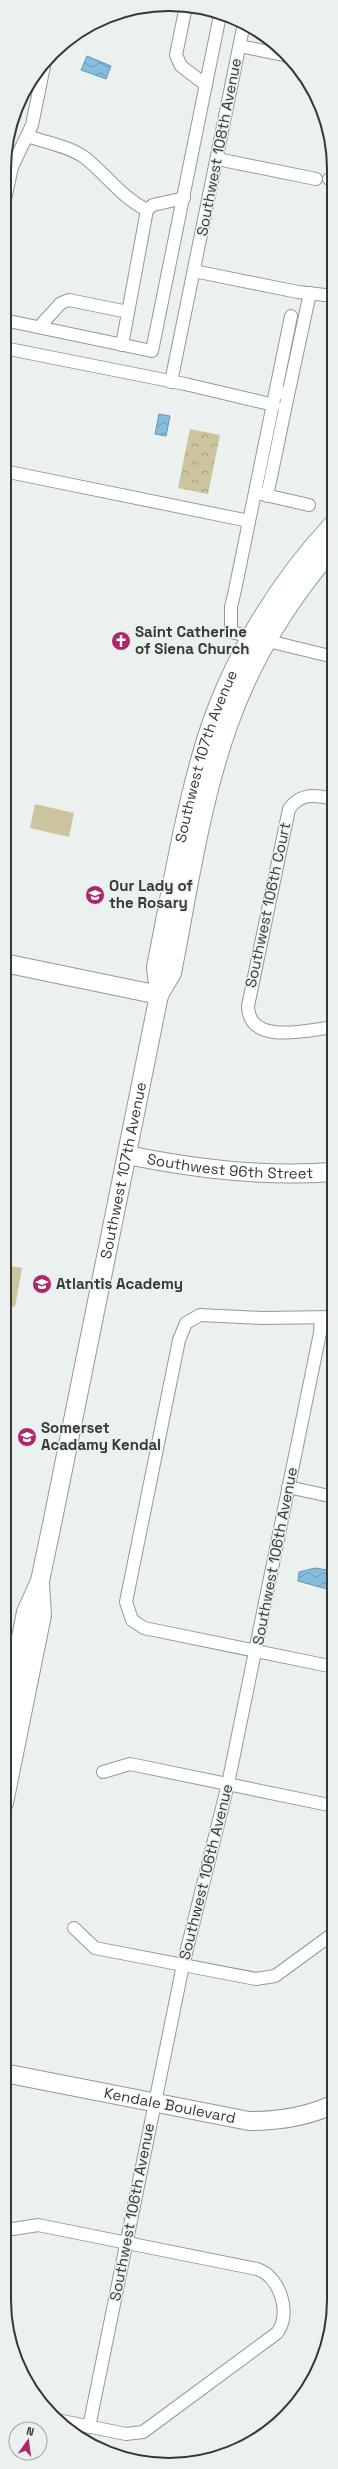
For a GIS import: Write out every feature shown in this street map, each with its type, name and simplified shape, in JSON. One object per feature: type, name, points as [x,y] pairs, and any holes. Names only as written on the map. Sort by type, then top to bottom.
[{"type":"main road","name":"Southwest 107th Avenue","points":[[11,1689],[26,1612],[40,1581],[159,995],[172,973],[203,817],[218,755],[260,638],[287,580],[327,531]]},
{"type":"main road","name":"Southwest 107th Avenue","points":[[260,638],[327,556]]},
{"type":"main road","points":[[11,964],[159,995]]},
{"type":"main road","name":"Southwest 96th Street","points":[[127,1155],[226,1172],[289,1175],[327,1172]]},
{"type":"main road","name":"Southwest 107th Avenue","points":[[11,1768],[42,1615],[40,1581]]},
{"type":"main road","name":"Kendale Boulevard","points":[[11,2074],[154,2104],[249,2121],[287,2119],[304,2115],[327,2107]]},
{"type":"street","points":[[185,12],[176,54],[178,62],[206,85]]},
{"type":"street","points":[[11,321],[152,350],[219,19]]},
{"type":"street","name":"Southwest 108th Avenue","points":[[171,382],[243,29]]},
{"type":"street","points":[[240,46],[277,54]]},
{"type":"street","points":[[11,172],[32,125],[42,76]]},
{"type":"street","points":[[27,136],[76,152],[102,173],[128,199],[147,210]]},
{"type":"street","points":[[217,159],[316,179]]},
{"type":"street","points":[[122,344],[147,210],[153,205],[184,198]]},
{"type":"street","points":[[194,271],[327,295]]},
{"type":"street","points":[[310,293],[283,393],[261,495],[249,521],[231,607],[231,632],[327,655]]},
{"type":"street","points":[[39,327],[61,303],[69,300],[128,312]]},
{"type":"street","points":[[261,495],[274,405],[283,393],[291,316]]},
{"type":"street","points":[[11,349],[171,382],[274,405]]},
{"type":"street","points":[[11,472],[249,521]]},
{"type":"street","points":[[261,495],[308,505]]},
{"type":"street","name":"Southwest 106th Court","points":[[327,797],[316,795],[296,800],[288,812],[249,998],[248,1013],[255,1024],[270,1032],[327,1028]]},
{"type":"street","points":[[327,1318],[262,1318],[204,1315],[193,1318],[186,1323],[179,1340],[126,1607],[132,1620],[144,1628],[327,1666]]},
{"type":"street","name":"Southwest 106th Avenue","points":[[89,2427],[183,1965],[228,1784],[256,1651],[320,1333],[321,1318]]},
{"type":"street","points":[[288,1487],[327,1495]]},
{"type":"street","points":[[103,1772],[130,1764],[327,1805]]},
{"type":"street","points":[[74,1928],[95,1948],[247,1978],[265,1979],[286,1969],[327,1938]]},
{"type":"street","points":[[13,2229],[38,2225],[126,2242],[266,2272],[276,2285],[284,2313],[278,2332],[146,2430],[134,2434],[70,2423]]},
{"type":"green space","points":[[190,429],[220,435],[208,494],[178,488]]},
{"type":"green space","points":[[35,804],[74,813],[69,837],[30,828]]},
{"type":"green space","points":[[11,1266],[22,1268],[15,1307],[11,1306]]},
{"type":"water","points":[[87,56],[111,66],[106,79],[81,70]]},
{"type":"water","points":[[159,414],[170,416],[166,436],[155,434]]},
{"type":"water","points":[[315,1568],[327,1570],[327,1589],[298,1581],[299,1572]]},
{"type":"place","name":"Saint Catherine of Siena Church","points":[[121,641]]},
{"type":"place","name":"Our Lady of the Rosary","points":[[95,895]]},
{"type":"place","name":"Atlantis Academy","points":[[42,1284]]},
{"type":"place","name":"Somerset Acadamy Kendal","points":[[27,1437]]}]
